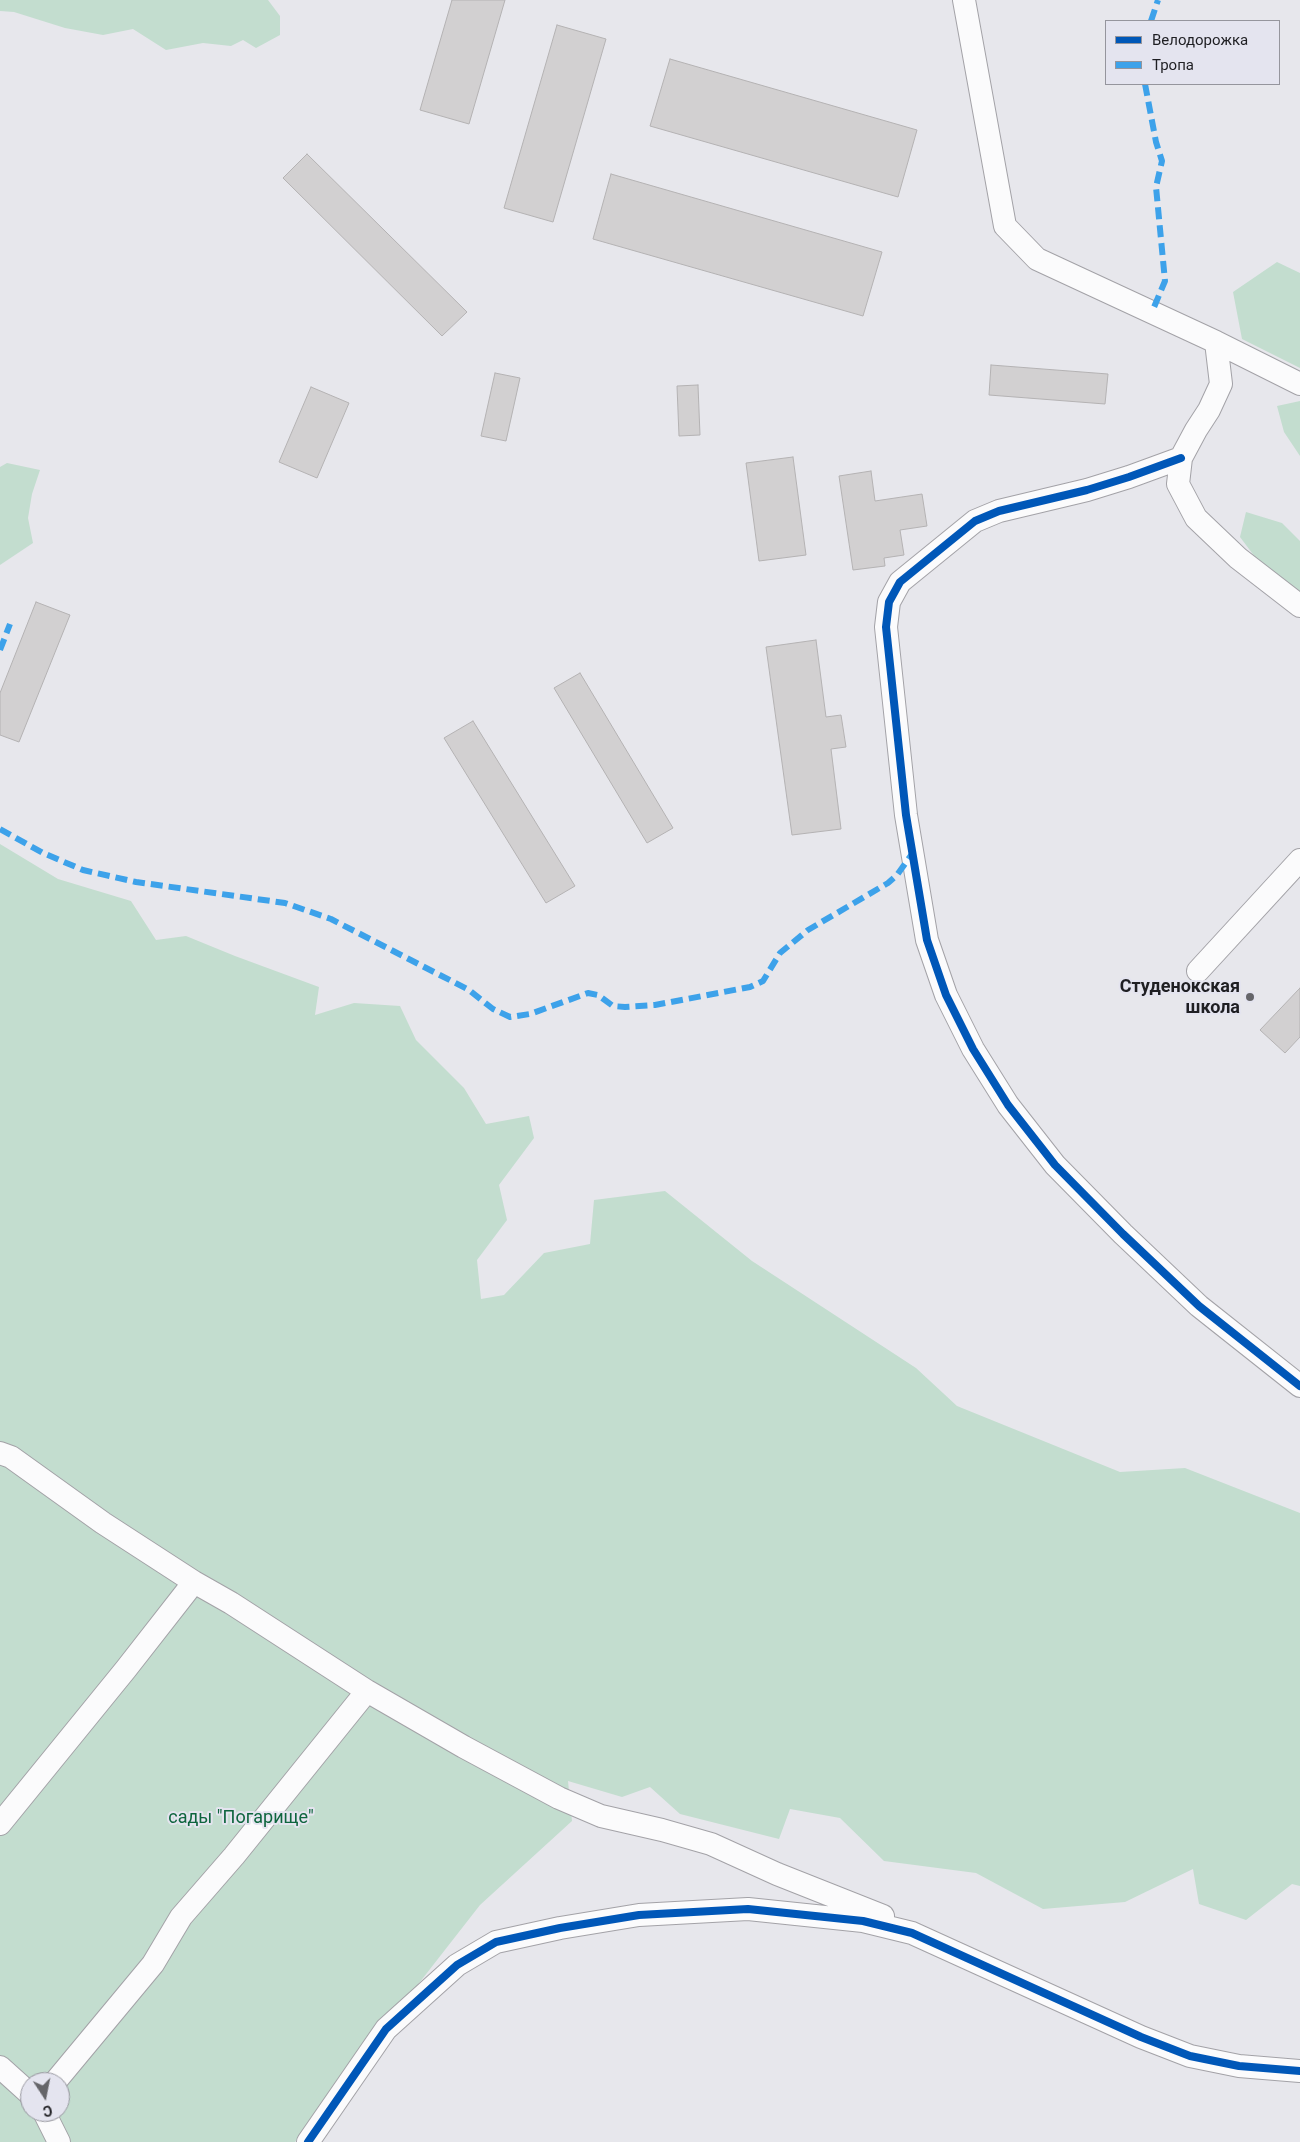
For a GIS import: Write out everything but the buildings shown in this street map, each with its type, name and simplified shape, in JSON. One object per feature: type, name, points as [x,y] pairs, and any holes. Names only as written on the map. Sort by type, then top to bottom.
[{"type":"street","points":[[964,0],[1005,226],[1037,259],[1216,342],[1300,384]]},
{"type":"street","points":[[1216,342],[1221,384],[1209,410],[1196,430],[1182,458],[1178,484],[1196,518],[1238,558],[1300,606]]},
{"type":"street","points":[[1182,458],[1120,480],[999,511],[975,521],[900,582],[889,602],[886,626],[906,814],[927,940],[946,995],[973,1049],[1008,1105],[1055,1165],[1124,1234],[1199,1306],[1300,1386]]},
{"type":"street","points":[[1198,971],[1300,860]]},
{"type":"street","points":[[4,1458],[194,1582],[231,1602],[367,1691],[464,1747],[559,1798],[600,1816],[712,1844],[777,1874],[877,1912],[912,1933],[1190,2056],[1239,2066],[1300,2072]]},
{"type":"street","points":[[0,1824],[126,1670],[194,1582]]},
{"type":"street","points":[[62,2072],[153,1964],[181,1917],[234,1856],[367,1691]]},
{"type":"street","points":[[308,2142],[386,2029],[457,1965],[496,1942],[560,1928],[639,1915],[748,1909],[862,1921],[912,1933]]},
{"type":"street","points":[[0,2067],[20,2085]]},
{"type":"street","points":[[49,2122],[59,2142]]},
{"type":"green space","points":[[0,0],[268,0],[280,16],[280,35],[256,48],[243,40],[231,46],[203,43],[166,50],[133,29],[103,35],[65,28],[14,12],[0,11]]},
{"type":"green space","points":[[1277,262],[1300,273],[1300,368],[1242,339],[1233,292]]},
{"type":"green space","points":[[1300,401],[1300,456],[1284,432],[1277,406]]},
{"type":"green space","points":[[7,463],[40,470],[32,494],[28,518],[33,543],[0,565],[0,467]]},
{"type":"green space","points":[[1246,512],[1282,523],[1300,541],[1300,592],[1255,557],[1240,537]]},
{"type":"green space","name":"сады \"Погарище\"","points":[[0,844],[58,879],[131,901],[156,940],[186,936],[319,987],[315,1015],[354,1003],[400,1006],[416,1040],[464,1088],[486,1124],[529,1116],[534,1138],[499,1185],[507,1220],[477,1260],[481,1299],[504,1295],[544,1253],[590,1244],[594,1200],[665,1191],[752,1261],[916,1368],[957,1406],[1120,1472],[1185,1468],[1300,1513],[1300,1886],[1292,1884],[1246,1920],[1199,1904],[1193,1869],[1125,1902],[1043,1909],[976,1873],[884,1861],[840,1818],[790,1809],[779,1839],[680,1814],[650,1787],[622,1797],[568,1781],[572,1821],[480,1905],[295,2142],[0,2142]]},
{"type":"marked path","points":[[1151,20],[1158,0]]},
{"type":"marked path","points":[[1145,85],[1156,142],[1162,161],[1156,187],[1165,281],[1152,312]]},
{"type":"marked path","points":[[0,650],[10,624]]},
{"type":"marked path","points":[[0,829],[43,853],[83,870],[136,882],[285,903],[331,919],[469,990],[493,1009],[510,1017],[530,1014],[588,993],[598,995],[613,1006],[625,1007],[655,1005],[750,987],[763,981],[780,953],[808,930],[888,883],[897,875],[912,854]]},
{"type":"cycle path","points":[[1181,458],[1087,490],[999,511],[975,521],[900,582],[889,602],[886,627],[906,815],[927,940],[946,995],[973,1049],[1008,1105],[1055,1165],[1123,1234],[1199,1306],[1300,1386]]},
{"type":"cycle path","points":[[308,2142],[386,2029],[457,1965],[496,1942],[560,1928],[639,1915],[748,1909],[863,1921],[912,1933],[1141,2037],[1190,2056],[1239,2066],[1300,2071]]},
{"type":"place","name":"Студенокская школа","points":[[1250,997]]}]
